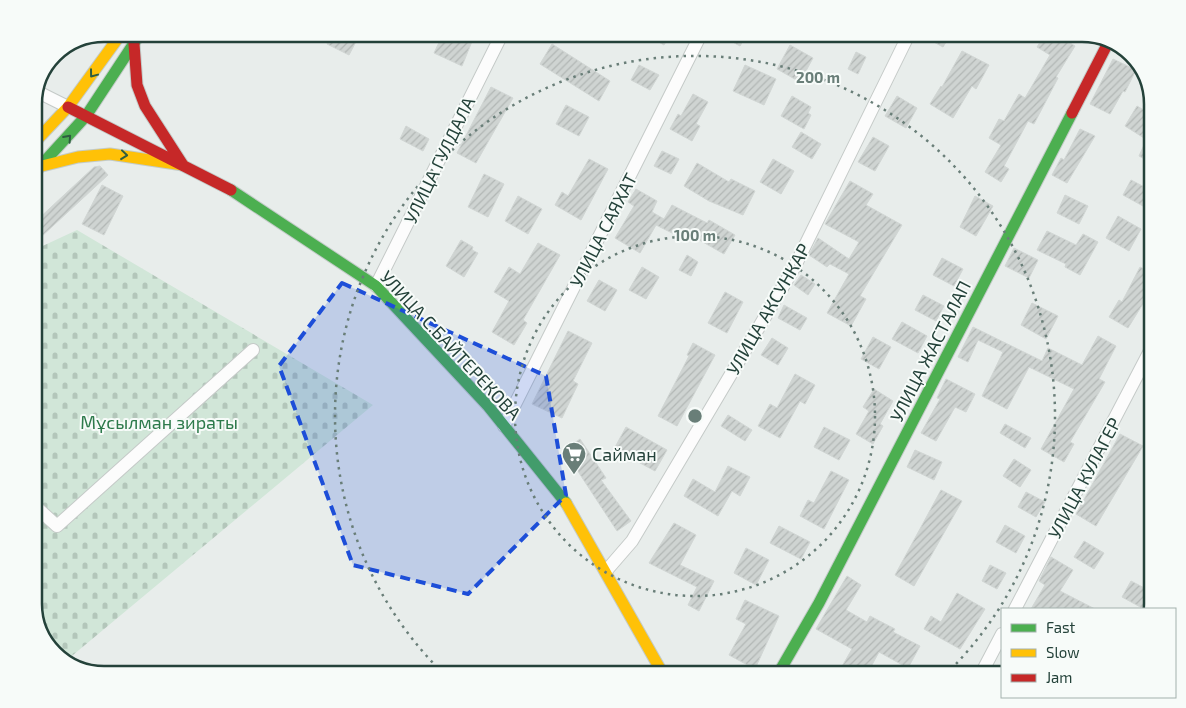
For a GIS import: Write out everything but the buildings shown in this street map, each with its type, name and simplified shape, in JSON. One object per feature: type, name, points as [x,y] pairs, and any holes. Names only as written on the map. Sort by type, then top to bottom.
[{"type":"main road","points":[[43,133],[68,107],[115,42]]},
{"type":"main road","points":[[43,164],[86,116],[135,42]]},
{"type":"main road","points":[[137,42],[137,85],[145,106],[183,165]]},
{"type":"main road","name":"УЛИЦА ЖАСТАЛАП","points":[[783,666],[824,595],[1106,47]]},
{"type":"main road","name":"УЛИЦА С.БАЙТЕРЕКОВА","points":[[68,107],[242,195],[376,286],[488,406],[570,508],[659,666]]},
{"type":"main road","points":[[43,168],[78,157],[110,154],[183,165]]},
{"type":"street","name":"УЛИЦА ГУЛДАЛА","points":[[376,286],[498,42]]},
{"type":"street","name":"УЛИЦА САЯХАТ","points":[[504,426],[697,42]]},
{"type":"street","name":"УЛИЦА АКСУНКАР","points":[[606,571],[632,541],[794,268],[905,42]]},
{"type":"street","points":[[44,95],[68,107]]},
{"type":"street","points":[[43,513],[58,526],[254,350]]},
{"type":"street","name":"УЛИЦА КУЛАГЕР","points":[[1016,608],[1144,363]]},
{"type":"street","points":[[985,666],[1001,636]]},
{"type":"highlighted area","points":[[342,283],[546,376],[566,495],[468,594],[353,565],[279,366]]},
{"type":"green space","name":"Мұсылман зираты","points":[[77,230],[373,405],[72,656],[55,641],[47,627],[43,607],[43,246]]},
{"type":"traffic: fast","points":[[43,163],[86,116],[135,42]]},
{"type":"traffic: fast","points":[[783,666],[819,603],[1072,113]]},
{"type":"traffic: fast","points":[[231,190],[376,286],[488,406],[566,503]]},
{"type":"traffic: slow","points":[[43,133],[68,107],[115,42]]},
{"type":"traffic: slow","points":[[43,166],[78,157],[110,154],[183,165]]},
{"type":"traffic: slow","points":[[566,503],[658,666]]},
{"type":"traffic: jam","points":[[134,44],[137,85],[145,106],[183,165]]},
{"type":"traffic: jam","points":[[1072,113],[1106,47]]},
{"type":"traffic: jam","points":[[68,107],[231,190]]},
{"type":"place","name":"Сайман","points":[[574,475]]}]
